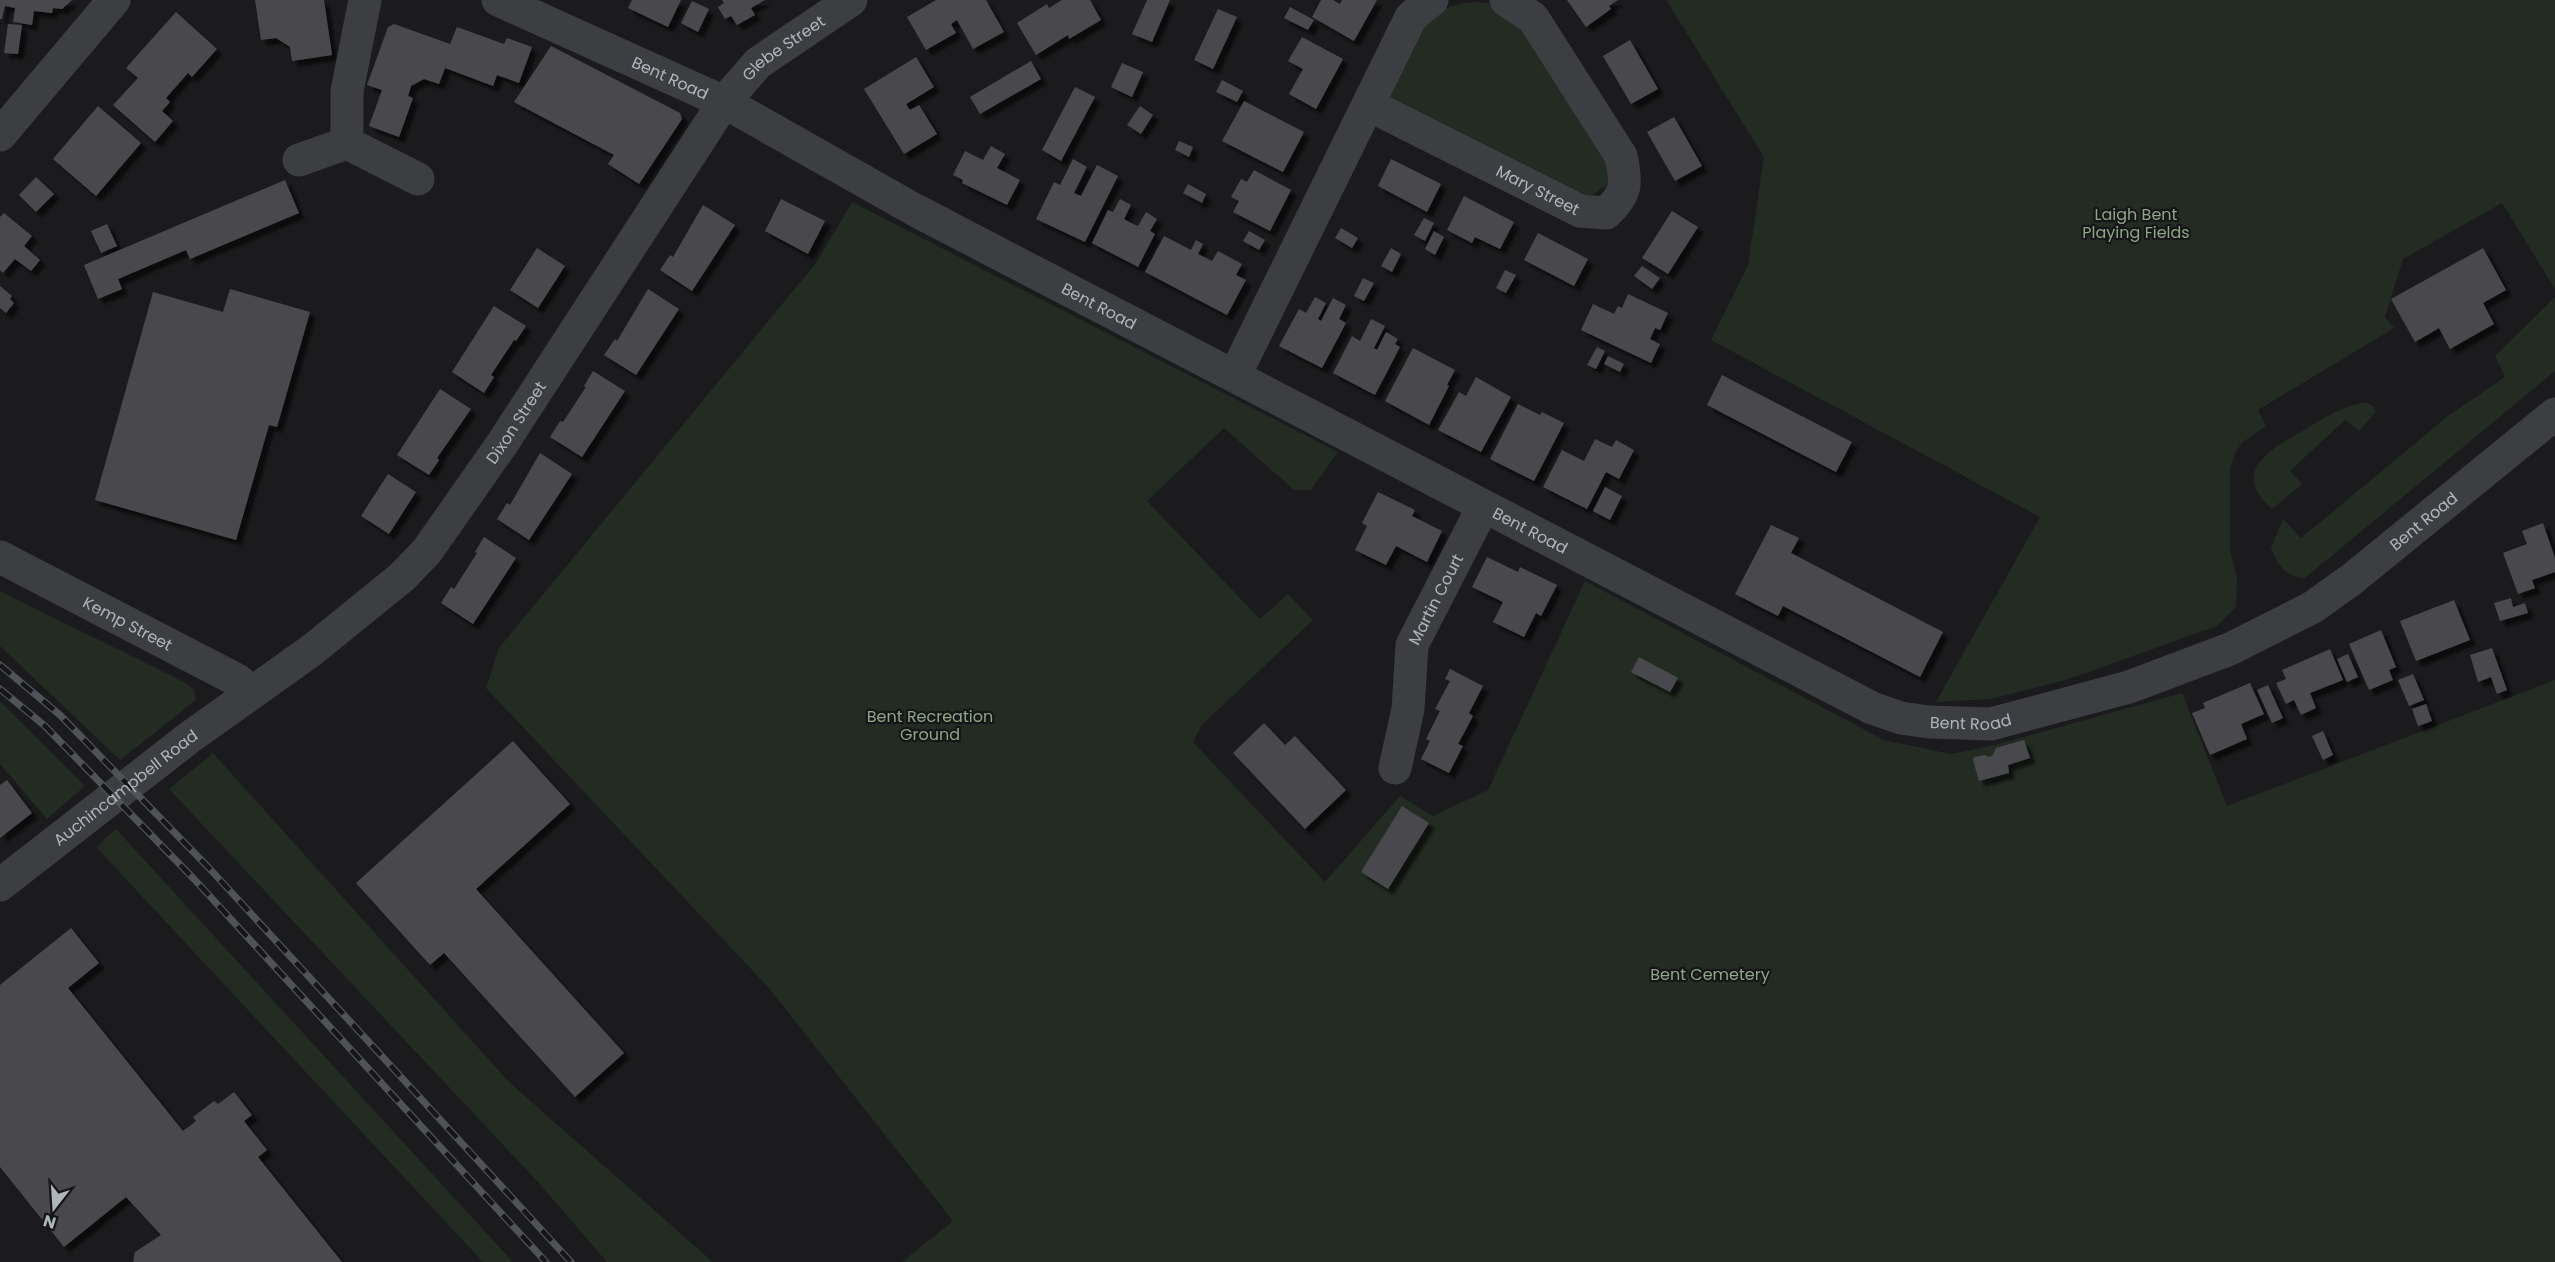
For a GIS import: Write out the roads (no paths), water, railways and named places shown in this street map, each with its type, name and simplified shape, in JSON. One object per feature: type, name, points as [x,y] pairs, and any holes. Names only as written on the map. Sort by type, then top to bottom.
[{"type":"street","points":[[0,135],[114,0]]},
{"type":"street","points":[[347,143],[347,91],[364,0]]},
{"type":"street","name":"Bent Road","points":[[498,0],[724,102],[915,210],[1872,708],[1901,718],[1929,722],[1991,724],[2129,687],[2230,648],[2313,607],[2357,576],[2555,414]]},
{"type":"street","points":[[1235,375],[1412,17],[1432,0]]},
{"type":"street","name":"Mary Street","points":[[1369,105],[1580,212],[1606,213],[1620,200],[1626,178],[1621,156],[1533,18],[1506,0]]},
{"type":"street","name":"Glebe Street","points":[[724,102],[758,63],[843,2]]},
{"type":"street","name":"Dixon Street","points":[[252,692],[312,650],[402,577],[427,551],[502,444],[724,102]]},
{"type":"street","points":[[299,160],[347,143],[418,179]]},
{"type":"street","name":"Martin Court","points":[[1395,768],[1408,709],[1412,645],[1483,507]]},
{"type":"street","name":"Kemp Street","points":[[0,557],[237,680],[252,692]]},
{"type":"street","name":"Auchincampbell Road","points":[[0,885],[252,692]]},
{"type":"railway","points":[[0,665],[60,715],[209,868],[571,1262]]},
{"type":"railway","points":[[0,689],[45,726],[194,879],[546,1262]]},
{"type":"park label","name":"Laigh Bent Playing Fields","points":[[2136,223]]},
{"type":"park label","name":"Bent Recreation Ground","points":[[930,725]]},
{"type":"park label","name":"Bent Cemetery","points":[[1710,974]]}]
